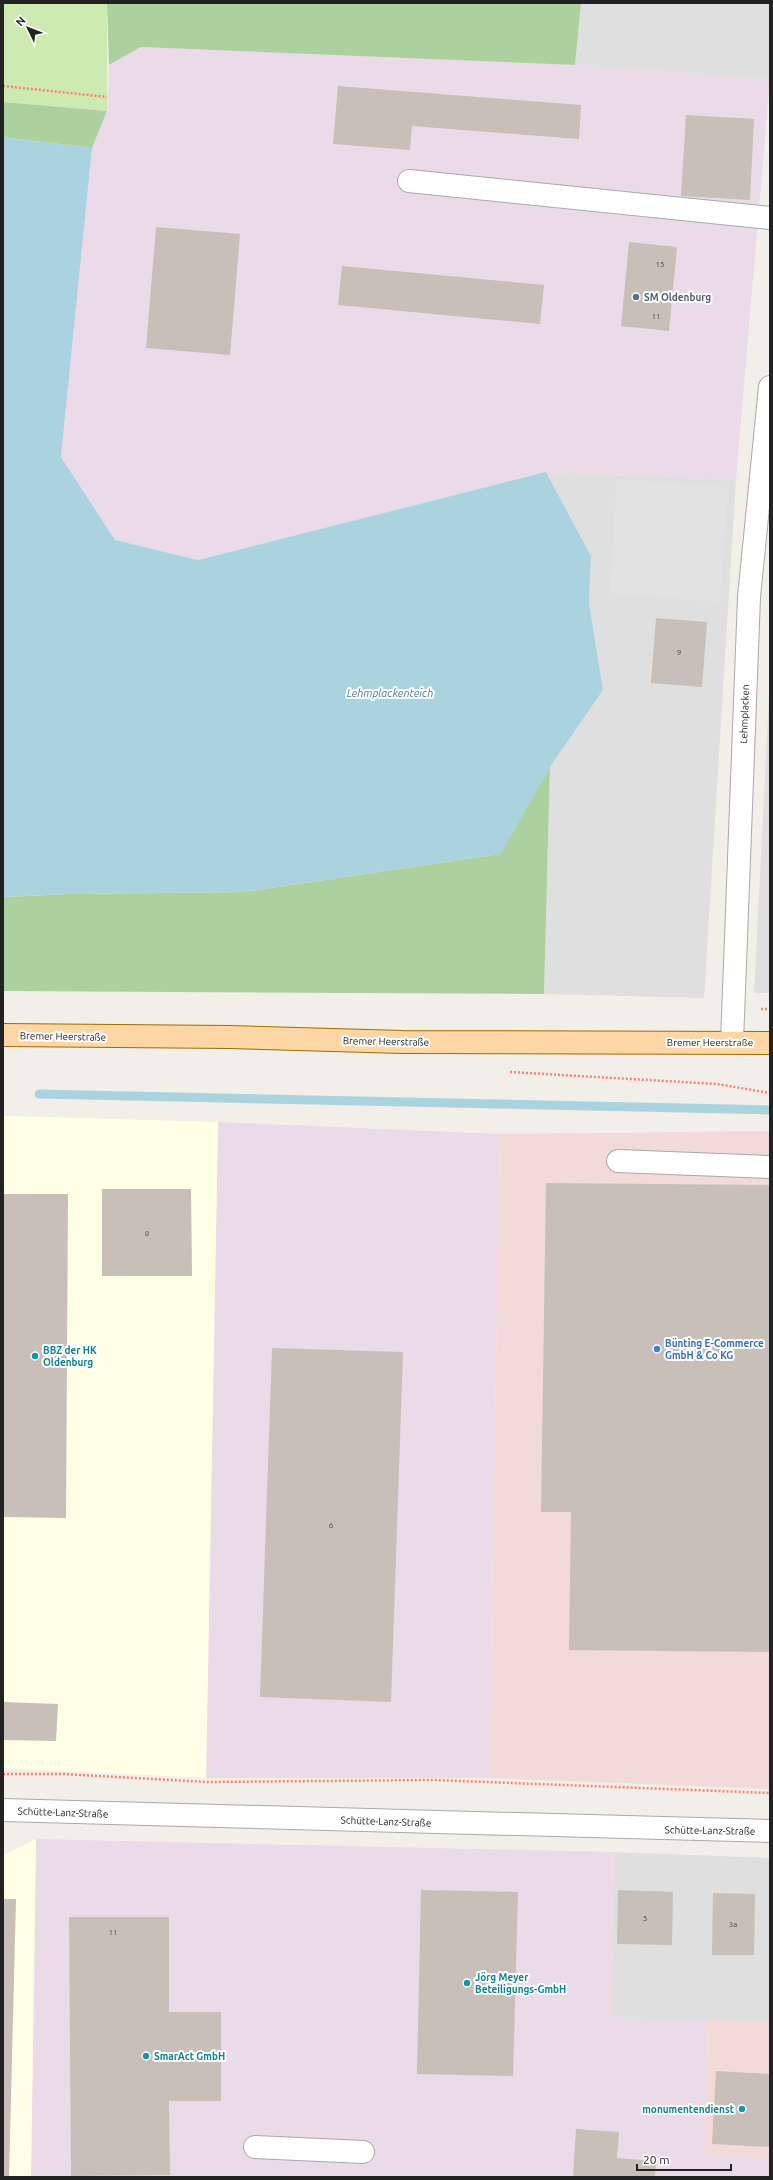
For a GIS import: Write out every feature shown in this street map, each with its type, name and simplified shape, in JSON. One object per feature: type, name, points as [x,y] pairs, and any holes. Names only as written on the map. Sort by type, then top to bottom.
[{"type":"main road","name":"Bremer Heerstraße","points":[[3,1035],[229,1037],[402,1042],[770,1043]]},
{"type":"street","points":[[409,181],[770,218]]},
{"type":"street","name":"Lehmplacken","points":[[732,1042],[749,597],[770,387]]},
{"type":"street","points":[[618,1161],[770,1167]]},
{"type":"street","name":"Schütte-Lanz-Straße","points":[[3,1810],[770,1831]]},
{"type":"street","points":[[256,2147],[363,2152]]},
{"type":"path","points":[[3,86],[107,97]]},
{"type":"path","points":[[3,1774],[63,1774],[206,1782],[435,1780],[770,1793]]},
{"type":"shaded area","points":[[581,3],[770,3],[770,80],[575,65]]},
{"type":"shaded area","points":[[141,47],[575,65],[770,80],[736,479],[546,472],[198,560],[115,540],[61,457],[92,148],[107,111],[109,65]]},
{"type":"shaded area","points":[[546,472],[736,479],[704,998],[544,994],[550,767],[603,690],[589,603],[591,556]]},
{"type":"shaded area","points":[[617,479],[728,487],[720,602],[610,593]]},
{"type":"shaded area","points":[[770,678],[770,993],[754,993]]},
{"type":"shaded area","points":[[3,1116],[218,1122],[206,1778],[3,1768]]},
{"type":"shaded area","points":[[218,1122],[500,1134],[489,1778],[206,1778]]},
{"type":"shaded area","points":[[770,1131],[770,1789],[489,1778],[500,1134]]},
{"type":"shaded area","points":[[36,1839],[614,1852],[610,2018],[708,2020],[705,2156],[770,2159],[770,2177],[31,2177]]},
{"type":"shaded area","points":[[36,1839],[31,2177],[3,2177],[3,1856]]},
{"type":"shaded area","points":[[614,1852],[770,1858],[770,2022],[610,2018]]},
{"type":"shaded area","points":[[708,2020],[770,2022],[770,2159],[705,2156]]},
{"type":"green space","points":[[3,3],[107,3],[107,111],[3,102]]},
{"type":"green space","points":[[107,3],[581,3],[575,65],[141,47],[109,65]]},
{"type":"green space","points":[[3,102],[107,111],[92,148],[3,137]]},
{"type":"green space","points":[[550,767],[544,994],[3,991],[3,897],[70,894],[244,892],[500,854]]},
{"type":"water","name":"Lehmplackenteich","points":[[3,137],[92,148],[61,457],[115,540],[198,560],[546,472],[591,556],[589,603],[603,690],[550,767],[501,854],[244,892],[70,894],[3,897]]},
{"type":"building","points":[[338,86],[581,105],[579,139],[412,126],[410,150],[333,144]]},
{"type":"building","points":[[686,115],[754,119],[750,200],[681,196]]},
{"type":"building","points":[[156,227],[240,234],[230,355],[146,348]]},
{"type":"building","points":[[629,242],[677,247],[669,331],[621,326]]},
{"type":"building","points":[[342,266],[544,285],[540,324],[338,305]]},
{"type":"building","points":[[656,618],[707,622],[702,687],[651,683]]},
{"type":"building","name":"Bünting E-Commerce GmbH & Co KG","points":[[546,1183],[770,1185],[770,1652],[569,1650],[571,1512],[541,1512]]},
{"type":"building","points":[[102,1189],[191,1189],[192,1276],[102,1276]]},
{"type":"building","name":"BBZ der HK Oldenburg","points":[[3,1194],[68,1194],[66,1518],[3,1517]]},
{"type":"building","points":[[272,1348],[403,1352],[391,1702],[260,1697]]},
{"type":"building","points":[[3,1702],[58,1704],[56,1741],[3,1740]]},
{"type":"building","name":"Jörg Meyer Beteiligungs-GmbH","points":[[421,1890],[518,1892],[513,2076],[417,2074]]},
{"type":"building","points":[[618,1890],[673,1892],[672,1945],[617,1944]]},
{"type":"building","points":[[713,1893],[755,1894],[754,1955],[712,1955]]},
{"type":"building","points":[[3,1899],[16,1899],[9,2177],[3,2177]]},
{"type":"building","name":"SmarAct GmbH","points":[[69,1917],[169,1917],[169,2012],[221,2012],[221,2101],[169,2101],[170,2175],[71,2176]]},
{"type":"building","name":"monumentendienst","points":[[716,2071],[770,2074],[770,2147],[712,2144]]},
{"type":"building","points":[[576,2129],[619,2132],[617,2158],[656,2161],[655,2177],[573,2177]]},
{"type":"waterway","points":[[39,1094],[770,1110]]},
{"type":"place","name":"SM Oldenburg","points":[[636,297]]},
{"type":"place","name":"Bünting E-Commerce GmbH & Co KG","points":[[657,1349]]},
{"type":"place","name":"BBZ der HK Oldenburg","points":[[35,1356]]},
{"type":"place","name":"Jörg Meyer Beteiligungs-GmbH","points":[[467,1983]]},
{"type":"place","name":"SmarAct GmbH","points":[[146,2056]]},
{"type":"place","name":"monumentendienst","points":[[742,2109]]}]
